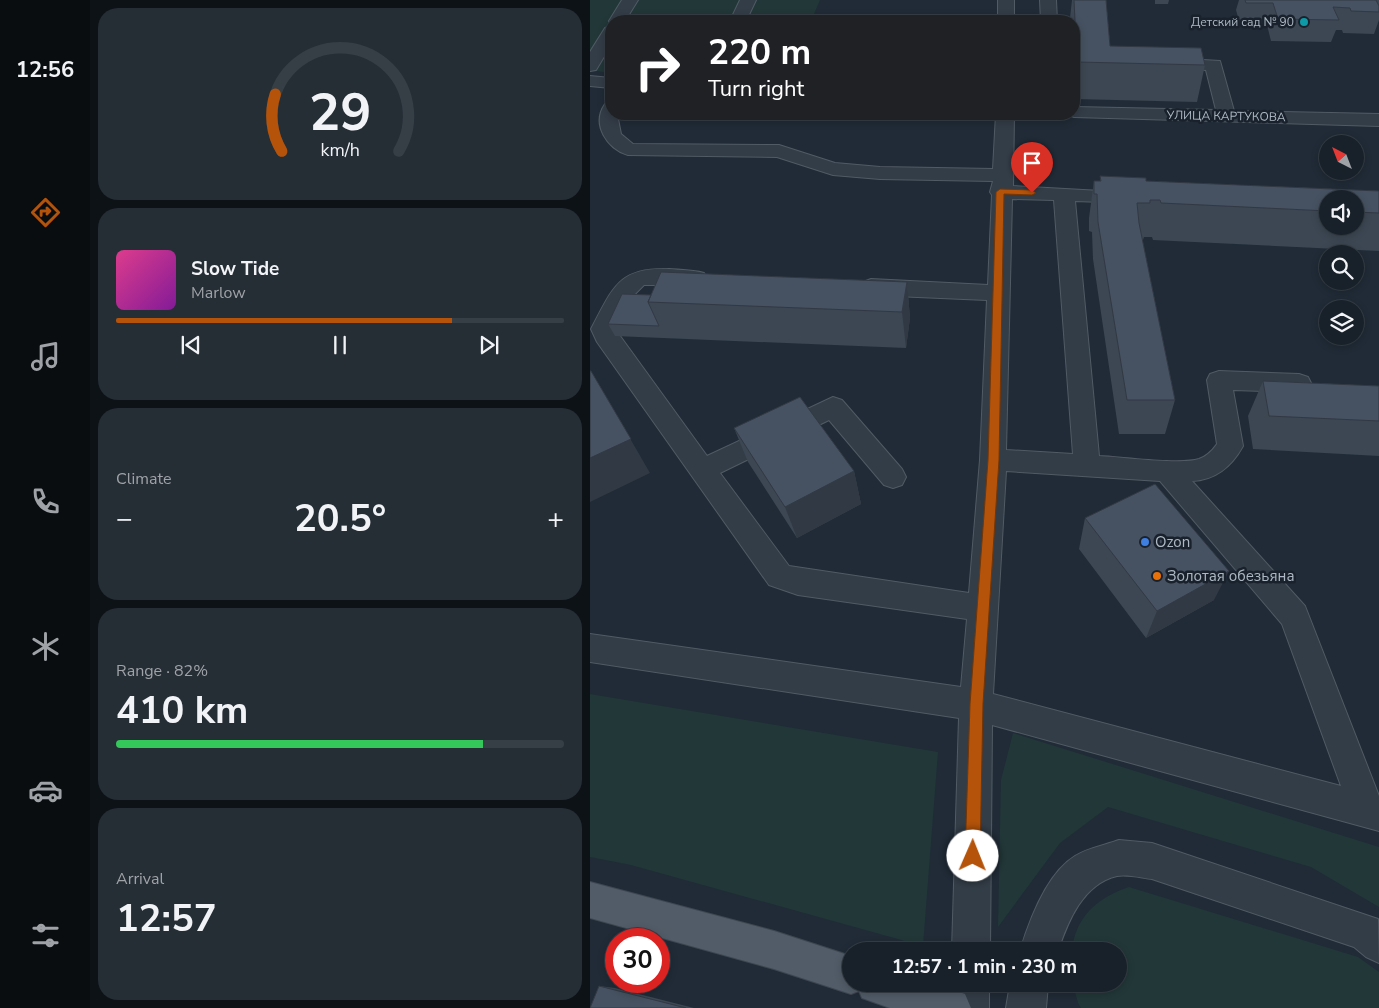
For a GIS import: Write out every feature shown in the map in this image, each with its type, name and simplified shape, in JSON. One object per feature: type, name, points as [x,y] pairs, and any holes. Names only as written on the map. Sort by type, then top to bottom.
[{"type":"main road","points":[[590,900],[774,950],[842,973]]},
{"type":"main road","points":[[901,992],[951,1008]]},
{"type":"street","points":[[621,15],[630,0]]},
{"type":"street","points":[[741,15],[748,0]]},
{"type":"street","points":[[1006,0],[1006,15]]},
{"type":"street","points":[[1048,0],[1049,15]]},
{"type":"street","points":[[590,66],[605,41]]},
{"type":"street","points":[[1156,62],[1214,65],[1226,116]]},
{"type":"street","points":[[590,81],[605,82]]},
{"type":"street","name":"УЛИЦА КАРТУКОВА","points":[[1080,112],[1379,120]]},
{"type":"street","points":[[609,120],[612,136],[628,148],[662,152],[779,151],[833,169],[1001,183],[1064,194],[1152,198]]},
{"type":"street","points":[[971,942],[976,704],[993,460],[997,293],[1005,120]]},
{"type":"street","points":[[1064,194],[1087,465]]},
{"type":"street","points":[[723,280],[645,276],[634,280],[624,288],[603,329],[605,336],[780,576],[798,582],[982,608]]},
{"type":"street","points":[[850,286],[997,293]]},
{"type":"street","points":[[993,460],[1167,471],[1201,470],[1220,460],[1230,446],[1220,380],[1319,384]]},
{"type":"street","points":[[702,470],[833,407],[893,477]]},
{"type":"street","points":[[1167,471],[1294,616],[1373,812]]},
{"type":"street","points":[[590,648],[976,704],[1373,812]]},
{"type":"street","points":[[1041,942],[1051,915],[1067,890],[1087,869],[1119,858],[1152,861],[1365,932],[1379,944]]},
{"type":"street","points":[[969,1008],[970,992]]},
{"type":"street","points":[[1026,1008],[1028,992]]},
{"type":"green space","points":[[590,0],[820,0],[814,15],[605,15],[605,72],[590,70]]},
{"type":"green space","points":[[590,694],[938,752],[923,942],[909,942],[631,865],[590,857]]},
{"type":"green space","points":[[1013,733],[1379,847],[1379,907],[1311,867],[1108,807],[1060,843],[998,927],[1001,780]]},
{"type":"green space","points":[[1129,887],[1358,957],[1379,972],[1379,1008],[1081,1008],[1075,992],[1127,992],[1127,942],[1074,942],[1083,918],[1107,896]]},
{"type":"building","points":[[1074,0],[1106,0],[1110,46],[1201,48],[1205,65],[1080,62],[1080,15],[1075,15]]},
{"type":"building","points":[[1245,0],[1376,0],[1379,12],[1351,11],[1350,8],[1333,7],[1339,20],[1278,19],[1273,3],[1246,3]]},
{"type":"building","points":[[1100,176],[1146,178],[1146,181],[1356,190],[1319,190],[1319,211],[1161,203],[1160,200],[1150,200],[1150,203],[1137,203],[1139,223],[1175,400],[1127,400],[1098,222],[1097,194],[1094,194],[1094,181],[1101,181]]},
{"type":"building","points":[[1364,190],[1379,191],[1379,213],[1364,212]]},
{"type":"building","points":[[661,272],[907,282],[902,312],[648,302]]},
{"type":"building","points":[[622,294],[651,295],[648,302],[659,326],[608,324]]},
{"type":"building","points":[[590,371],[631,439],[590,458]]},
{"type":"building","points":[[1263,381],[1379,386],[1379,421],[1269,416]]},
{"type":"building","points":[[800,397],[854,471],[785,507],[734,428]]},
{"type":"building","points":[[1155,484],[1229,571],[1157,611],[1085,518]]},
{"type":"building","points":[[599,986],[605,988],[605,993],[627,993],[686,1008],[590,1008]]},
{"type":"place","name":"Детский сад № 90","points":[[1304,22]]},
{"type":"place","name":"Ozon","points":[[1145,542]]},
{"type":"place","name":"Золотая обезьяна","points":[[1157,576]]},
{"type":"route","points":[[973,856],[976,704],[993,460],[1000,192],[1032,193]]}]
